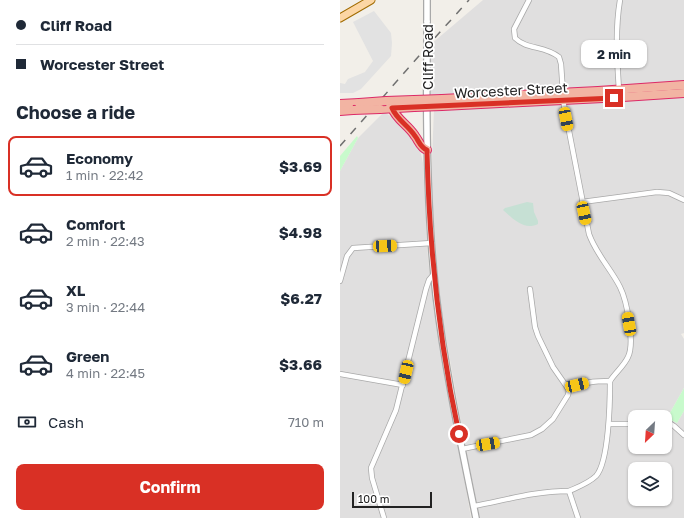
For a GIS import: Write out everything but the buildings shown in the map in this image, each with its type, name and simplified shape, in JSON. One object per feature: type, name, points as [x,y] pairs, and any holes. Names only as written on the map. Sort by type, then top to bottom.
[{"type":"highway","name":"Worcester Street","points":[[563,97],[619,90],[684,86]]},
{"type":"highway","name":"Worcester Street","points":[[340,111],[392,108],[414,104],[442,102],[684,93]]},
{"type":"highway","name":"Worcester Street","points":[[340,104],[386,101],[414,104]]},
{"type":"highway","points":[[392,108],[396,117],[411,130],[422,147],[427,150]]},
{"type":"main road","points":[[340,18],[371,0]]},
{"type":"street","name":"Cliff Road","points":[[427,0],[427,150],[434,274],[444,357],[476,518]]},
{"type":"street","points":[[474,506],[532,494],[552,491],[569,491],[596,477],[600,471],[603,460],[610,405],[610,381],[628,358],[631,342],[624,298],[620,287],[592,244],[589,234],[563,97],[561,64],[559,57],[548,50],[519,42],[515,38],[514,29],[529,0]]},
{"type":"street","points":[[619,90],[616,42],[620,0]]},
{"type":"street","points":[[582,202],[657,192],[669,193],[684,200]]},
{"type":"street","points":[[340,281],[347,256],[353,248],[432,243]]},
{"type":"street","points":[[384,518],[372,478],[372,468],[393,419],[403,385],[426,289],[429,280],[434,274]]},
{"type":"street","points":[[530,289],[535,327],[538,336],[553,367],[569,390]]},
{"type":"street","points":[[340,374],[403,385]]},
{"type":"street","points":[[462,450],[531,435],[542,429],[552,419],[568,395],[569,390],[577,385],[610,381]]},
{"type":"street","points":[[608,424],[628,424]]},
{"type":"street","points":[[672,425],[684,435]]},
{"type":"street","points":[[569,491],[578,518]]},
{"type":"shaded area","points":[[483,0],[684,0],[684,81],[431,96],[430,45]]},
{"type":"shaded area","points":[[374,11],[391,33],[391,56],[361,89],[353,93],[340,93],[340,83],[345,84],[348,79],[365,72],[373,61],[353,22]]},
{"type":"shaded area","points":[[684,97],[684,333],[681,334],[684,339],[684,388],[672,410],[628,410],[628,454],[672,454],[672,420],[677,423],[684,411],[684,518],[480,518],[466,451],[440,303],[431,183],[434,109]]},
{"type":"shaded area","points":[[384,112],[395,119],[412,135],[420,150],[423,163],[428,259],[471,518],[340,518],[340,171],[358,138]]},
{"type":"green space","points":[[357,136],[358,138],[340,171],[340,156]]},
{"type":"green space","points":[[527,202],[533,203],[534,212],[538,221],[538,224],[533,226],[519,223],[503,210],[505,208]]},
{"type":"green space","points":[[684,388],[684,411],[677,423],[672,420],[672,410]]},
{"type":"railway","points":[[340,146],[469,0]]},
{"type":"route","points":[[459,434],[444,357],[435,289],[427,150],[422,147],[411,130],[396,117],[392,108],[614,98]]}]
